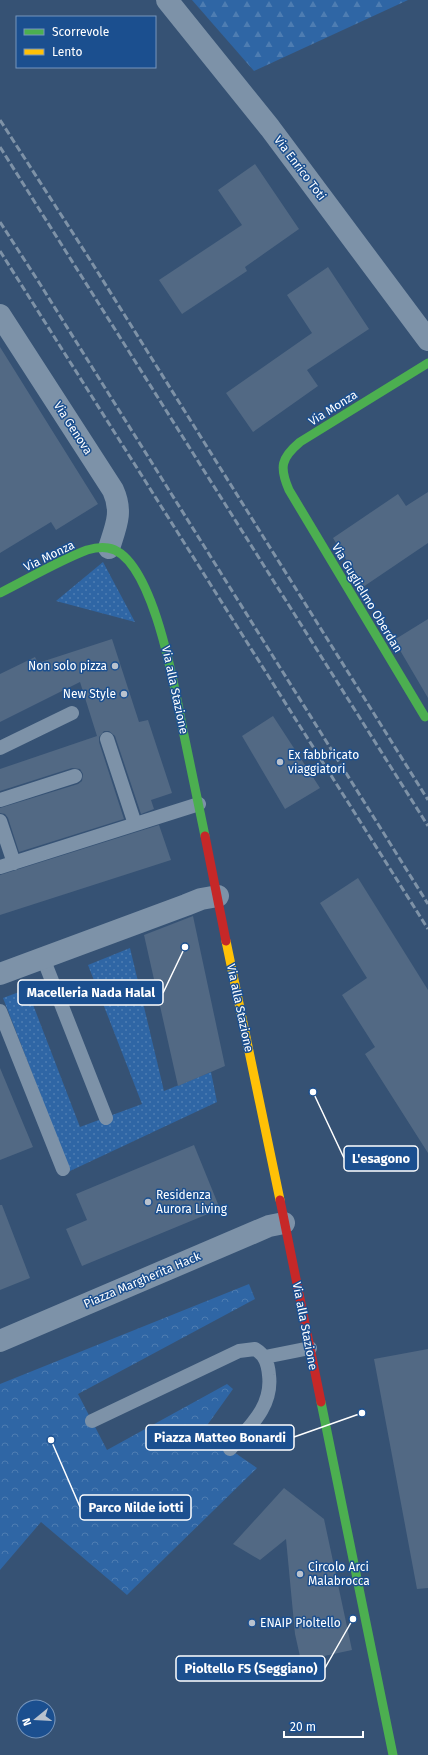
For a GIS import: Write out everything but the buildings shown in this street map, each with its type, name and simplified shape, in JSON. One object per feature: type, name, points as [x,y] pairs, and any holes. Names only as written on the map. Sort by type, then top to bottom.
[{"type":"street","name":"Via Enrico Toti","points":[[167,0],[261,116],[428,340]]},
{"type":"street","name":"Via Genova","points":[[0,315],[113,490],[119,505],[119,513],[109,548]]},
{"type":"street","name":"Via Monza","points":[[289,490],[281,470],[283,459],[290,450],[428,363]]},
{"type":"street","name":"Via Guglielmo Oberdan","points":[[289,490],[425,717]]},
{"type":"street","name":"Via Monza","points":[[0,593],[88,550],[99,547],[109,548]]},
{"type":"street","name":"Via alla Stazione","points":[[109,548],[123,554],[134,566],[157,614],[167,650],[393,1755]]},
{"type":"street","points":[[0,974],[191,903],[218,896]]},
{"type":"street","name":"Piazza Margherita Hack","points":[[0,1341],[269,1226],[284,1223]]},
{"type":"lane","points":[[0,748],[72,713]]},
{"type":"lane","points":[[107,739],[136,824]]},
{"type":"lane","points":[[0,800],[75,776]]},
{"type":"lane","points":[[0,867],[199,804]]},
{"type":"lane","points":[[0,821],[14,863]]},
{"type":"lane","points":[[43,958],[106,1118]]},
{"type":"lane","points":[[0,1011],[63,1169]]},
{"type":"lane","points":[[92,1421],[239,1351],[247,1348],[255,1349],[265,1357],[269,1369],[270,1382],[267,1400],[256,1419],[230,1449]]},
{"type":"lane","points":[[265,1357],[310,1348]]},
{"type":"green space","points":[[192,0],[408,0],[254,71]]},
{"type":"green space","points":[[103,562],[135,622],[56,601]]},
{"type":"green space","points":[[130,948],[164,1091],[211,1072],[217,1102],[70,1171],[3,998],[27,989],[80,1127],[142,1104],[88,965]]},
{"type":"green space","points":[[249,1284],[255,1299],[78,1394],[107,1450],[227,1384],[233,1389],[203,1431],[257,1468],[127,1595],[41,1522],[0,1570],[0,1384]]},
{"type":"railway","points":[[0,120],[87,255],[428,800]]},
{"type":"railway","points":[[0,147],[428,826]]},
{"type":"railway","points":[[0,222],[428,904]]},
{"type":"railway","points":[[0,251],[428,929]]},
{"type":"traffic: fast","points":[[425,717],[289,490],[283,469],[289,453],[300,442],[428,363]]},
{"type":"traffic: fast","points":[[0,593],[76,554],[87,550],[108,548],[124,556],[138,575],[150,600],[169,661],[205,836]]},
{"type":"traffic: fast","points":[[321,1402],[393,1755]]},
{"type":"traffic: slow","points":[[226,941],[280,1200]]},
{"type":"traffic: jam","points":[[205,836],[226,941]]},
{"type":"traffic: jam","points":[[280,1200],[321,1402]]},
{"type":"place","name":"Non solo pizza","points":[[115,666]]},
{"type":"place","name":"New Style","points":[[124,694]]},
{"type":"place","name":"Ex fabbricato viaggiatori","points":[[280,762]]},
{"type":"place","name":"Macelleria Nada Halal","points":[[185,947]]},
{"type":"place","name":"L'esagono","points":[[313,1092]]},
{"type":"place","name":"Residenza Aurora Living","points":[[148,1202]]},
{"type":"place","name":"Piazza Matteo Bonardi","points":[[362,1413]]},
{"type":"place","name":"Parco Nilde iotti","points":[[51,1440]]},
{"type":"place","name":"Circolo Arci Malabrocca","points":[[300,1574]]},
{"type":"place","name":"Pioltello FS (Seggiano)","points":[[353,1619]]},
{"type":"place","name":"ENAIP Pioltello","points":[[252,1623]]}]
